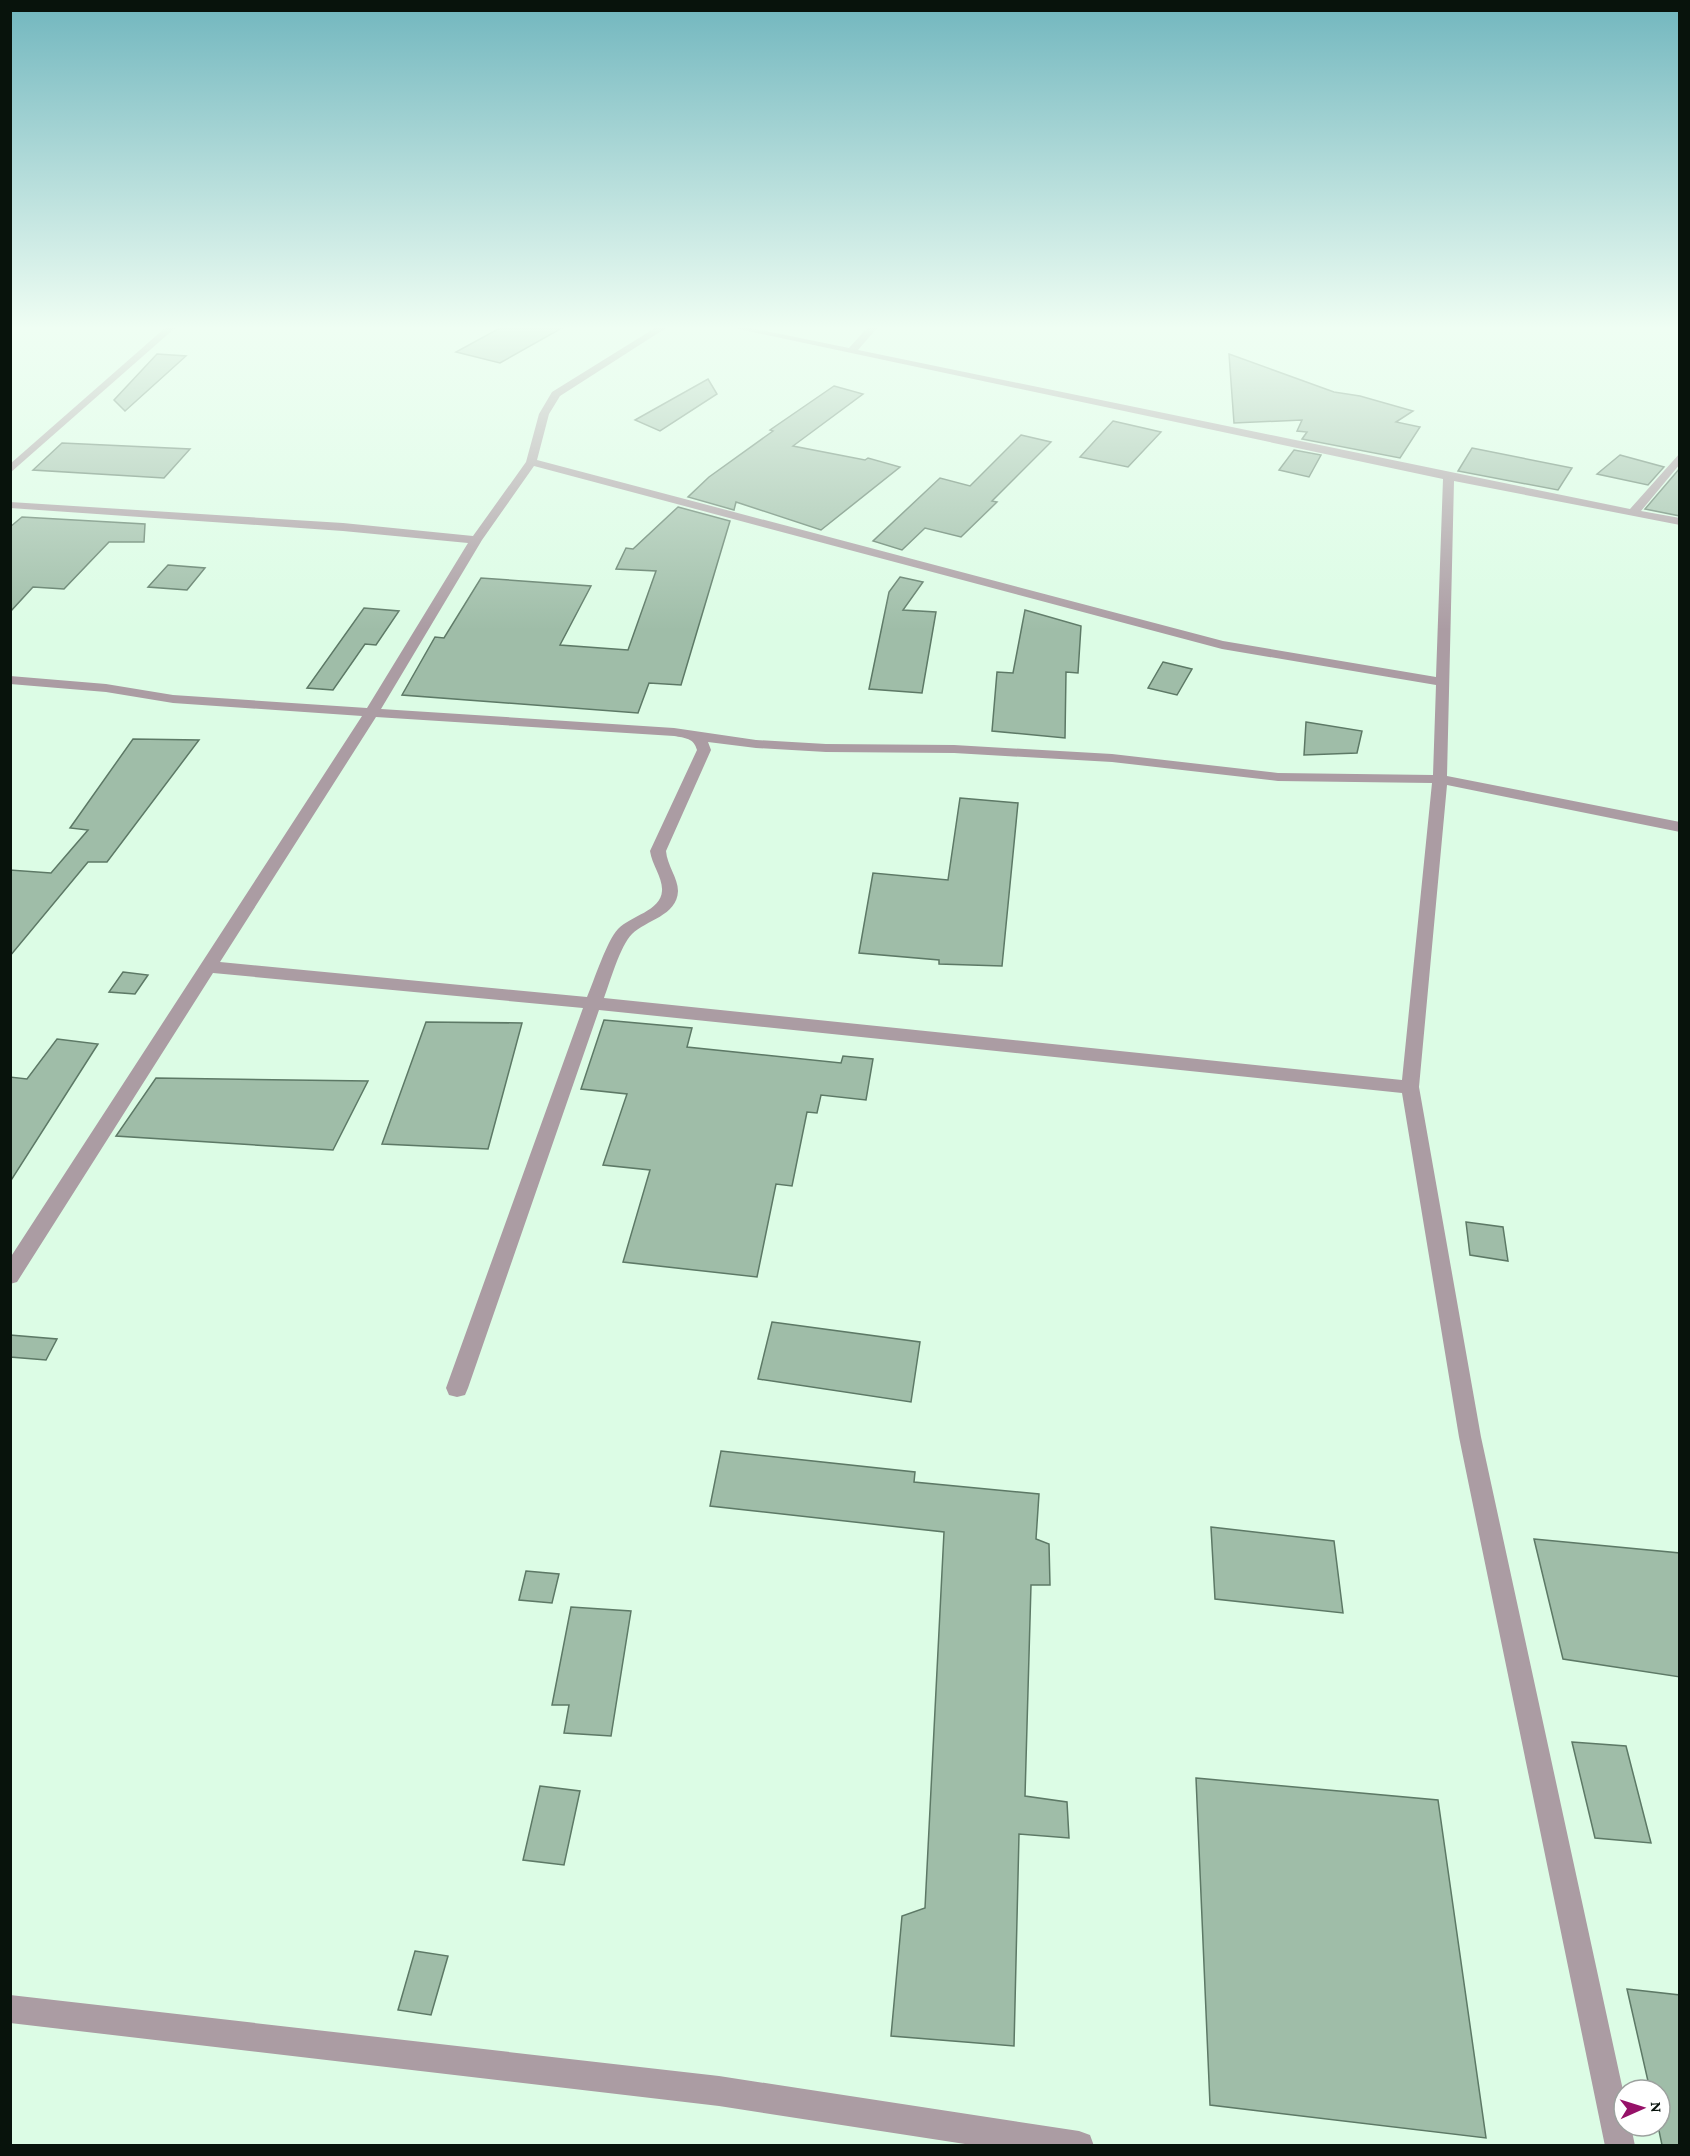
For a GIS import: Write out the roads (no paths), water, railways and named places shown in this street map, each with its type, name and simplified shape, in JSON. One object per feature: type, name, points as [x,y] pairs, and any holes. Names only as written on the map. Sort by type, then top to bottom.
[{"type":"street","points":[[10,470],[57,429]]},
{"type":"street","points":[[10,1276],[20,1247],[211,967],[371,713],[476,540],[531,462],[540,429]]},
{"type":"street","points":[[1220,429],[1449,477],[1680,522]]},
{"type":"street","points":[[1633,513],[1680,456]]},
{"type":"street","points":[[531,462],[670,496],[1222,645],[1443,682]]},
{"type":"street","points":[[1449,477],[1440,778],[1410,1087],[1470,1437],[1620,2145]]},
{"type":"street","points":[[10,504],[343,527],[476,540]]},
{"type":"street","points":[[10,680],[106,688],[173,699],[674,732],[756,744],[826,748],[954,749],[1112,758],[1278,777],[1440,778],[1680,827]]},
{"type":"street","points":[[457,1388],[593,1003],[623,933],[629,927],[658,911],[667,901],[670,892],[659,861],[658,851],[704,750],[704,745],[696,736]]},
{"type":"street","points":[[211,967],[593,1003],[1410,1087]]},
{"type":"street","points":[[10,2009],[719,2091],[1079,2145]]}]
